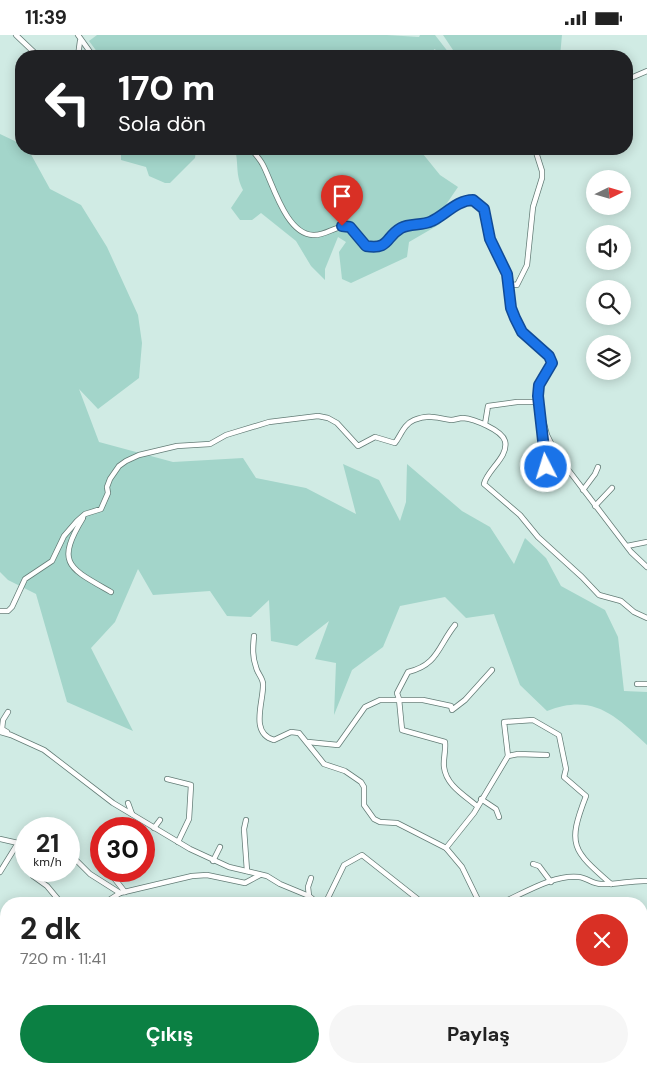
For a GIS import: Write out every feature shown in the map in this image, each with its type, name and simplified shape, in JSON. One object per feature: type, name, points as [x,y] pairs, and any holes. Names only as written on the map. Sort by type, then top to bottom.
[{"type":"street","points":[[16,35],[32,50]]},
{"type":"street","points":[[78,35],[80,41],[88,50]]},
{"type":"street","points":[[79,50],[80,41]]},
{"type":"street","points":[[633,78],[647,71]]},
{"type":"street","points":[[255,155],[262,164],[286,213],[300,230],[314,235],[347,226],[366,246],[379,247],[388,242],[399,229],[426,224],[446,214],[460,203],[473,200],[484,209],[490,239],[502,261],[508,284],[511,308],[522,332],[549,356],[552,363],[539,385],[538,401],[546,467]]},
{"type":"street","points":[[508,284],[517,285],[527,265],[533,207],[542,178],[542,171],[537,155]]},
{"type":"street","points":[[485,424],[488,406],[538,401]]},
{"type":"street","points":[[538,401],[548,435],[557,455],[595,506],[647,567]]},
{"type":"street","points":[[0,611],[8,611],[12,607],[25,579],[52,561],[64,536],[85,514],[102,509],[108,493],[107,487],[110,479],[119,466],[139,455],[177,446],[210,444],[226,435],[269,422],[318,416],[328,418],[337,423],[358,446],[375,437],[395,443],[404,428],[412,421],[426,416],[442,417],[451,420],[463,418],[485,424],[501,434],[505,439],[505,448],[484,484],[520,515],[538,537],[599,595],[621,601],[634,612],[647,618]]},
{"type":"street","points":[[583,490],[596,474],[598,467]]},
{"type":"street","points":[[595,506],[612,488]]},
{"type":"street","points":[[85,514],[68,545],[66,557],[70,565],[111,592]]},
{"type":"street","points":[[627,545],[647,542]]},
{"type":"street","points":[[455,625],[439,654],[422,669],[408,672],[397,693],[400,699],[402,730],[445,742],[443,765],[446,776],[450,783],[477,806]]},
{"type":"street","points":[[254,636],[252,651],[263,685],[259,714],[262,730],[266,735],[274,740],[294,731],[299,733],[324,764],[346,771],[361,782],[364,787],[364,805],[374,819],[380,822],[397,823],[446,848],[462,867],[477,897]]},
{"type":"street","points":[[308,742],[338,745],[365,707],[380,700],[423,700],[451,706],[452,710],[465,701],[492,670]]},
{"type":"street","points":[[637,685],[647,684]]},
{"type":"street","points":[[8,711],[2,729],[11,735]]},
{"type":"street","points":[[446,848],[477,806],[508,756],[504,722],[533,720],[559,735],[566,769],[564,777],[586,796],[575,826],[576,842],[582,859],[611,883]]},
{"type":"street","points":[[0,732],[44,750],[136,817]]},
{"type":"street","points":[[508,756],[518,754],[547,755]]},
{"type":"street","points":[[167,779],[191,785],[189,819],[178,842]]},
{"type":"street","points":[[481,799],[496,809],[499,817]]},
{"type":"street","points":[[128,803],[133,815]]},
{"type":"street","points":[[155,827],[160,820]]},
{"type":"street","points":[[246,820],[244,829],[247,871]]},
{"type":"street","points":[[155,829],[213,861],[267,876],[280,885],[309,896],[308,887],[311,878]]},
{"type":"street","points":[[0,839],[15,842]]},
{"type":"street","points":[[213,861],[220,847]]},
{"type":"street","points":[[0,873],[15,848]]},
{"type":"street","points":[[328,897],[344,865],[362,855],[415,897]]},
{"type":"street","points":[[80,864],[90,874],[122,892]]},
{"type":"street","points":[[533,864],[539,865],[551,882]]},
{"type":"street","points":[[114,897],[122,892],[192,876],[207,875],[245,883],[260,875]]},
{"type":"street","points":[[516,897],[551,882],[579,877],[599,884],[630,880],[647,881]]},
{"type":"street","points":[[41,882],[56,897]]},
{"type":"street","points":[[116,882],[122,892]]},
{"type":"green space","points":[[97,35],[387,35],[419,37],[420,35],[435,35],[447,50],[96,50],[89,41]]},
{"type":"green space","points":[[443,35],[562,35],[561,50],[453,50]]},
{"type":"green space","points":[[0,134],[15,141],[15,155],[31,155],[50,189],[81,205],[107,247],[138,315],[142,343],[139,378],[98,409],[79,389],[99,442],[173,462],[243,458],[256,478],[306,488],[356,514],[343,464],[379,480],[400,521],[406,502],[407,464],[462,511],[490,527],[514,564],[525,538],[546,558],[561,586],[605,610],[618,637],[624,691],[647,692],[647,745],[613,716],[602,710],[578,704],[547,711],[520,685],[494,614],[466,618],[445,597],[400,606],[383,647],[352,670],[334,715],[336,663],[315,659],[329,621],[297,646],[271,641],[269,600],[251,617],[227,616],[210,591],[153,595],[138,569],[115,622],[91,648],[133,731],[67,702],[36,594],[8,580],[0,572]]},
{"type":"green space","points":[[121,155],[195,155],[195,158],[170,183],[165,183],[149,176],[146,167],[121,160]]},
{"type":"green space","points":[[236,155],[424,155],[440,175],[458,187],[443,209],[440,224],[409,242],[407,257],[351,283],[342,279],[339,252],[346,242],[338,237],[325,269],[325,280],[311,266],[296,241],[261,213],[252,220],[240,220],[231,208],[243,190],[239,179]]},
{"type":"route","points":[[342,226],[350,227],[366,246],[379,247],[388,242],[399,229],[431,222],[446,214],[457,204],[468,200],[473,200],[484,209],[494,251],[502,261],[507,274],[511,308],[515,318],[522,332],[541,351],[549,356],[552,363],[539,385],[538,396],[546,467]]}]
